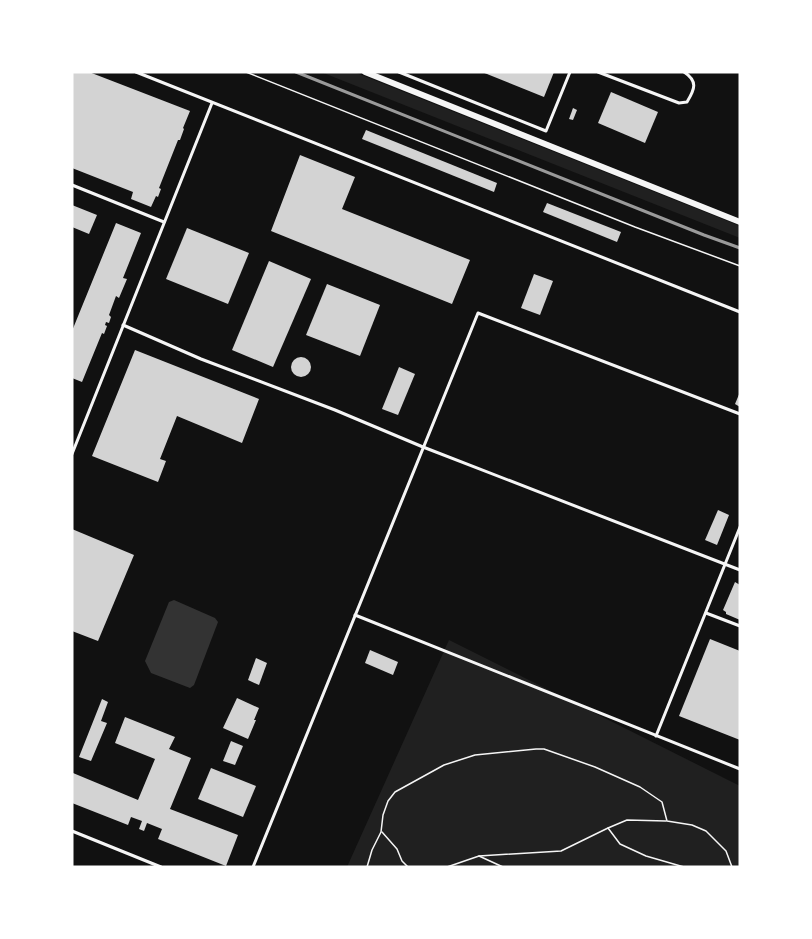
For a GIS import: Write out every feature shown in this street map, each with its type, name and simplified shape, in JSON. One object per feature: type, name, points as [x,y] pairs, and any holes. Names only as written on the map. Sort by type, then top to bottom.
[{"type":"street","points":[[366,72],[740,222]]},
{"type":"lane","points":[[136,72],[740,312]]},
{"type":"lane","points":[[399,72],[546,131],[570,72]]},
{"type":"lane","points":[[598,72],[679,104],[687,102],[694,85],[692,78],[684,72]]},
{"type":"lane","points":[[72,454],[212,102]]},
{"type":"lane","points":[[72,185],[164,222]]},
{"type":"lane","points":[[253,867],[478,313],[740,414]]},
{"type":"lane","points":[[123,326],[423,447],[740,570]]},
{"type":"lane","points":[[656,736],[740,527]]},
{"type":"lane","points":[[706,613],[740,626]]},
{"type":"lane","points":[[355,615],[740,769]]},
{"type":"lane","points":[[72,831],[161,867]]},
{"type":"path","points":[[246,72],[635,227],[740,266]]},
{"type":"path","points":[[368,867],[372,850],[381,832],[383,814],[388,801],[395,792],[444,765],[475,755],[544,749],[595,767],[640,787],[662,802],[668,821]]},
{"type":"path","points":[[447,867],[479,856],[561,851],[627,820],[668,821],[692,825],[706,831],[726,852],[732,867]]},
{"type":"path","points":[[608,828],[620,844],[646,856],[684,867]]},
{"type":"path","points":[[381,832],[408,867]]},
{"type":"path","points":[[479,856],[504,867]]},
{"type":"shaded area","points":[[321,72],[354,72],[740,226],[740,238]]},
{"type":"shaded area","points":[[174,600],[215,618],[218,622],[194,685],[190,688],[151,673],[145,661],[169,602]]},
{"type":"shaded area","points":[[449,640],[740,786],[740,867],[347,867]]},
{"type":"building","points":[[72,72],[89,72],[190,111],[159,188],[161,189],[158,197],[156,196],[151,207],[131,199],[133,192],[72,168]]},
{"type":"building","points":[[482,72],[554,72],[544,97]]},
{"type":"building","points":[[611,92],[658,112],[645,143],[598,123]]},
{"type":"building","points":[[573,108],[577,110],[573,120],[569,119]]},
{"type":"building","points":[[366,130],[497,183],[494,192],[362,139]]},
{"type":"building","points":[[300,155],[355,177],[342,209],[470,260],[452,304],[271,231]]},
{"type":"building","points":[[547,203],[621,232],[617,242],[543,212]]},
{"type":"building","points":[[72,205],[97,215],[89,234],[72,227]]},
{"type":"building","points":[[116,223],[141,233],[123,278],[127,279],[119,298],[116,296],[109,315],[111,317],[109,323],[106,322],[104,334],[102,333],[82,382],[72,378],[72,331]]},
{"type":"building","points":[[187,228],[249,253],[228,304],[166,279]]},
{"type":"building","points":[[269,261],[311,279],[273,367],[232,350]]},
{"type":"building","points":[[534,274],[553,281],[540,315],[521,308]]},
{"type":"building","points":[[327,284],[380,305],[360,356],[306,335]]},
{"type":"building","points":[[135,350],[259,399],[242,443],[177,416],[160,459],[166,461],[158,482],[92,456]]},
{"type":"building","points":[[301,357],[308,360],[311,367],[308,374],[301,377],[294,374],[291,367],[294,360]]},
{"type":"building","points":[[399,367],[415,374],[398,415],[382,409]]},
{"type":"building","points":[[740,392],[740,407],[735,404]]},
{"type":"building","points":[[718,510],[729,515],[717,545],[705,540]]},
{"type":"building","points":[[72,529],[134,555],[98,641],[72,631]]},
{"type":"building","points":[[735,582],[740,585],[740,620],[726,614],[723,610]]},
{"type":"building","points":[[710,639],[740,651],[740,740],[679,716]]},
{"type":"building","points":[[370,650],[398,662],[393,675],[365,663]]},
{"type":"building","points":[[256,658],[267,663],[259,685],[248,680]]},
{"type":"building","points":[[237,698],[259,708],[248,739],[223,728]]},
{"type":"building","points":[[102,699],[108,702],[101,721],[107,723],[91,761],[79,757]]},
{"type":"building","points":[[125,717],[175,737],[169,749],[191,758],[170,809],[238,835],[226,866],[158,839],[162,829],[147,823],[144,831],[139,829],[142,821],[131,817],[128,825],[72,803],[73,773],[138,800],[155,759],[115,743]]},
{"type":"building","points":[[231,741],[243,746],[235,765],[223,761]]},
{"type":"building","points":[[211,768],[256,786],[243,817],[198,799]]},
{"type":"railway","points":[[296,72],[740,248]]}]
